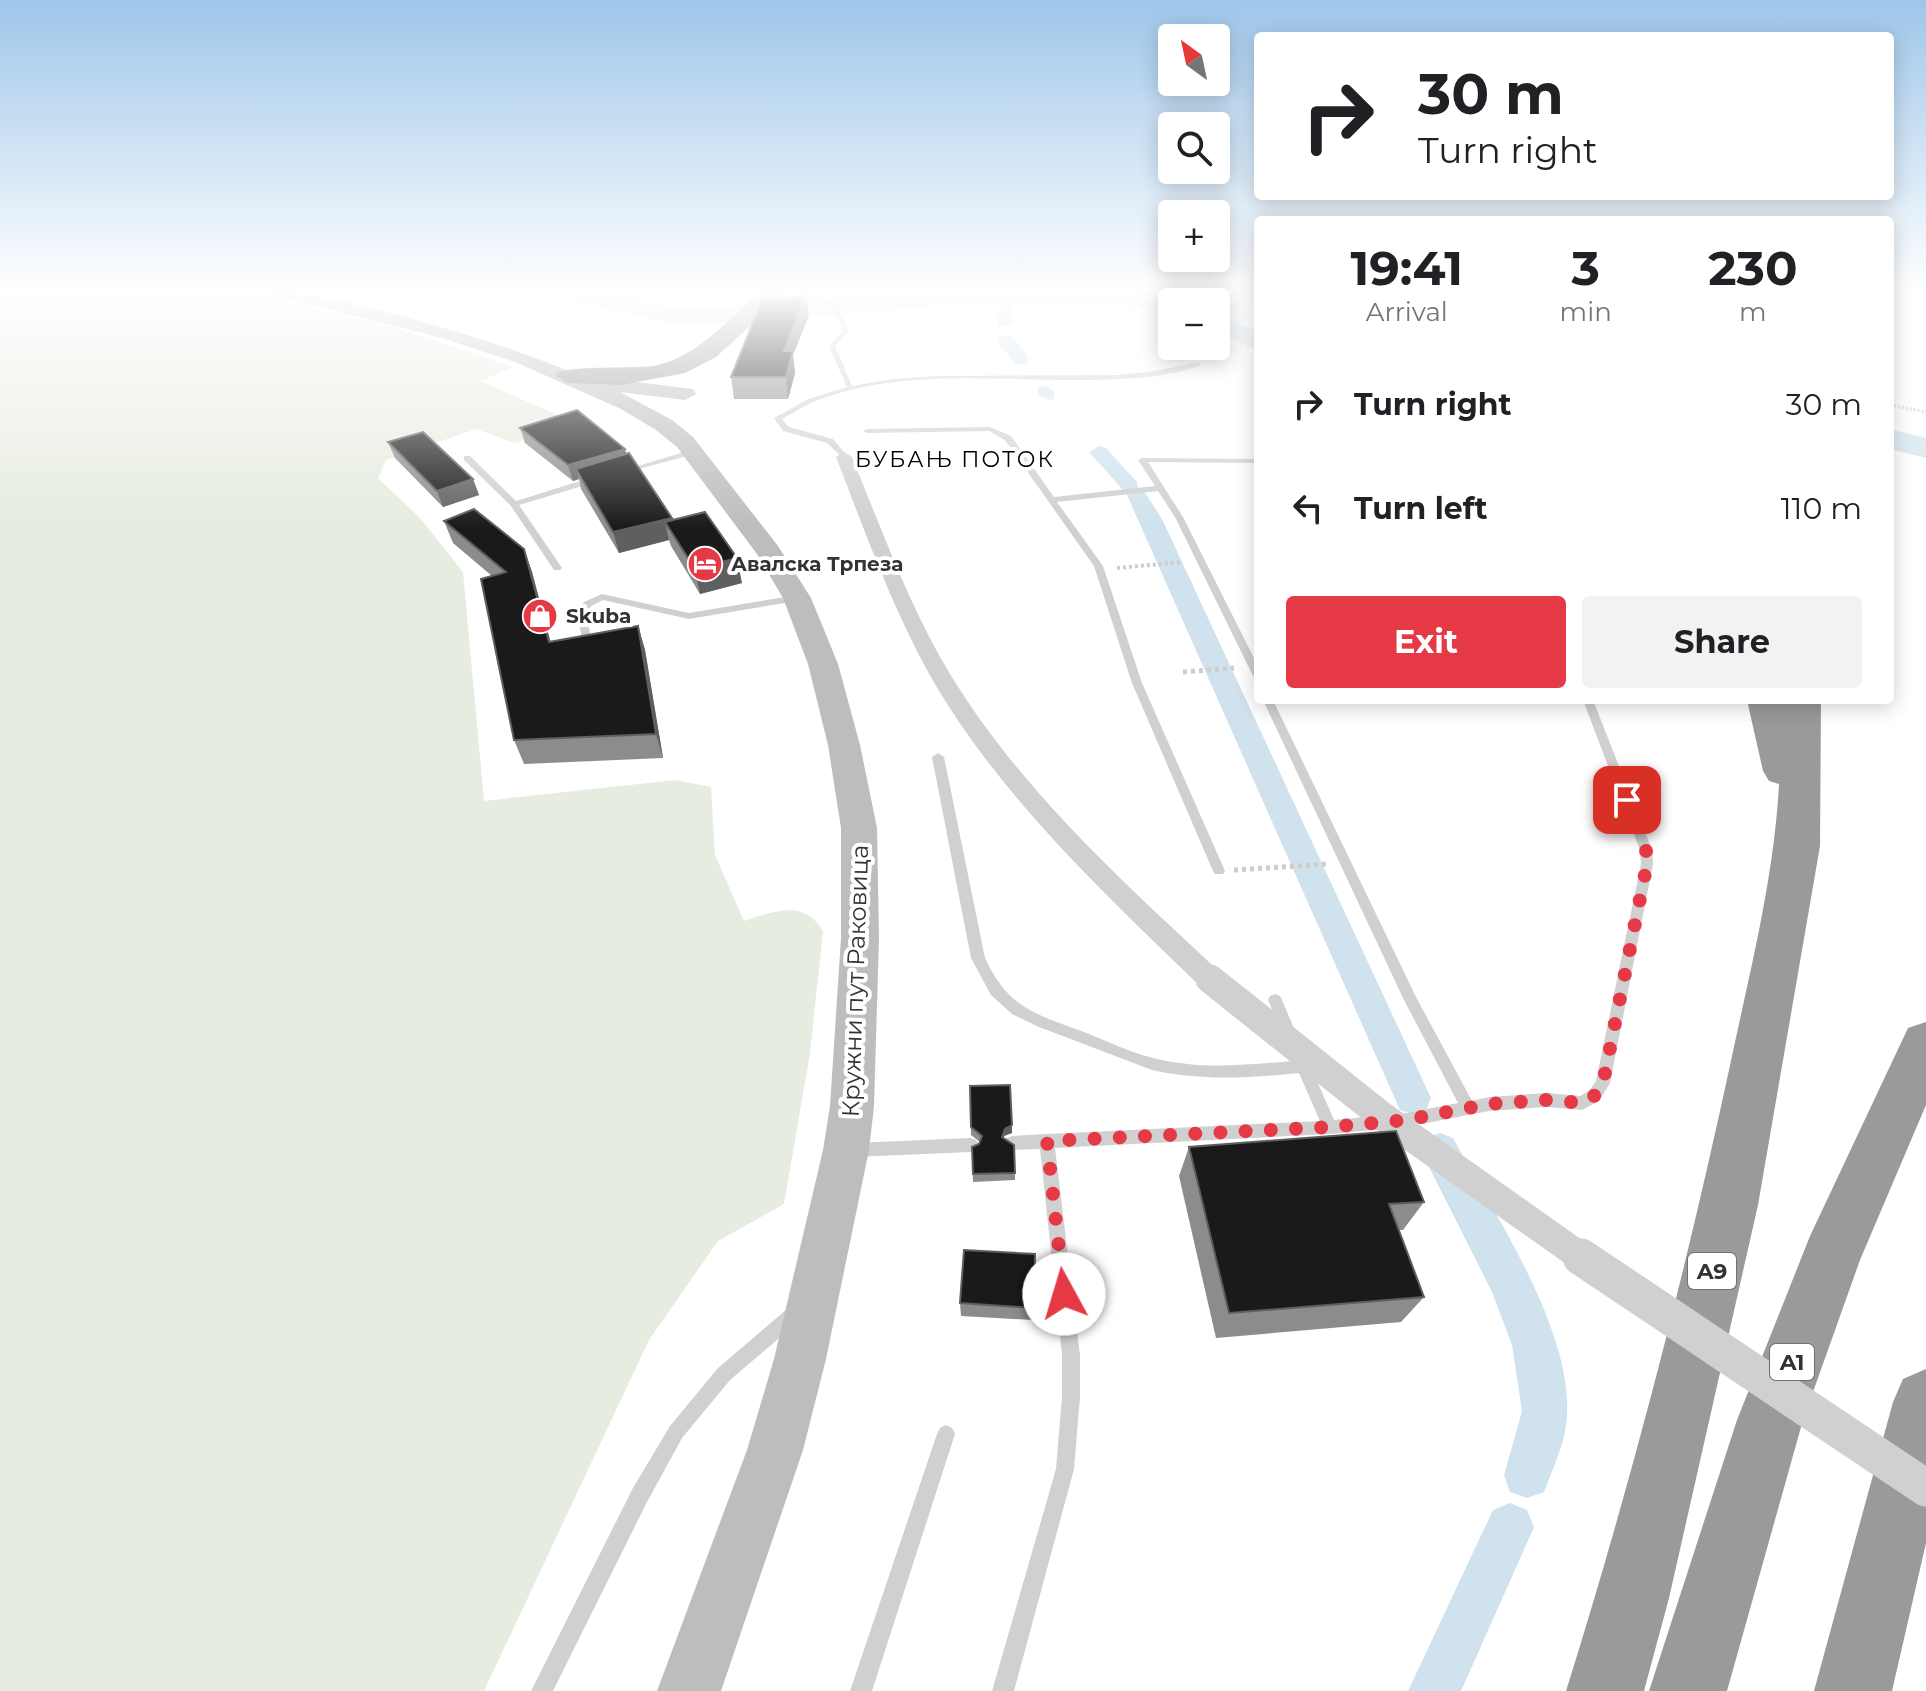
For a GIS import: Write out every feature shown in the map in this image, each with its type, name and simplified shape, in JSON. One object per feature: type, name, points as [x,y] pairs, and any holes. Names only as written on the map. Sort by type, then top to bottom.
[{"type":"highway","points":[[556,371],[603,378],[656,370]]},
{"type":"highway","points":[[685,394],[696,370]]},
{"type":"highway","points":[[1768,704],[1773,717],[1798,846]]},
{"type":"highway","name":"A9","points":[[1605,1691],[1632,1598],[1729,1205],[1798,846],[1802,704]]},
{"type":"highway","name":"A1","points":[[1688,1691],[1770,1420],[1831,1257],[1926,1044]]},
{"type":"highway","points":[[1853,1691],[1926,1402]]},
{"type":"main road","name":"Кружни пут Раковица","points":[[553,370],[642,411],[688,447],[749,524],[797,598],[812,631],[832,694],[859,828],[858,1036],[846,1150],[800,1359],[775,1450],[689,1691]]},
{"type":"main road","points":[[556,371],[601,384],[685,394]]},
{"type":"main road","points":[[603,394],[635,398],[685,394]]},
{"type":"main road","points":[[685,394],[681,421],[688,447]]},
{"type":"street","points":[[844,457],[902,600],[955,700],[1045,815],[1210,979],[1363,1102],[1556,1241],[1926,1488]]},
{"type":"lane","points":[[842,370],[849,385]]},
{"type":"lane","points":[[844,457],[830,441],[786,429],[778,418],[791,408],[849,385],[898,380],[1111,378],[1162,370]]},
{"type":"lane","points":[[867,431],[997,430],[1008,438],[1100,570],[1137,683],[1219,871]]},
{"type":"lane","points":[[621,472],[688,447]]},
{"type":"lane","points":[[467,458],[514,504],[557,568]]},
{"type":"lane","points":[[1254,461],[1142,460],[1179,517],[1254,668]]},
{"type":"lane","points":[[514,504],[606,476]]},
{"type":"lane","points":[[1053,500],[1159,488]]},
{"type":"lane","points":[[587,647],[582,613],[587,604],[602,597],[689,616],[797,598]]},
{"type":"lane","points":[[1270,704],[1411,1000],[1468,1107]]},
{"type":"lane","points":[[1012,1143],[1330,1127],[1406,1120],[1468,1107],[1547,1100],[1582,1103],[1594,1096],[1603,1083],[1647,864],[1646,850],[1590,704]]},
{"type":"lane","points":[[938,757],[978,958],[989,986],[1006,1004],[1026,1017],[1153,1065],[1221,1072],[1304,1066]]},
{"type":"lane","points":[[1275,1000],[1330,1127]]},
{"type":"lane","points":[[1003,1691],[1065,1469],[1071,1397],[1071,1355],[1047,1141]]},
{"type":"lane","points":[[846,1150],[971,1145]]},
{"type":"lane","points":[[542,1691],[640,1495],[676,1432],[724,1374],[811,1300]]},
{"type":"lane","points":[[861,1691],[946,1434]]},
{"type":"path","points":[[1894,406],[1926,412]]},
{"type":"path","points":[[1100,570],[1189,562]]},
{"type":"path","points":[[1183,672],[1239,668]]},
{"type":"path","points":[[1255,868],[1328,864]]},
{"type":"shaded area","points":[[0,370],[506,370],[481,381],[573,422],[515,443],[476,429],[386,460],[378,478],[420,518],[463,572],[484,801],[675,780],[711,787],[715,855],[744,921],[778,911],[798,911],[815,921],[823,931],[810,1053],[784,1204],[718,1241],[649,1340],[484,1691],[0,1691]]},
{"type":"building","points":[[734,370],[788,370],[786,377],[731,377]]},
{"type":"building","points":[[577,410],[625,449],[568,465],[520,428]]},
{"type":"building","points":[[423,432],[473,479],[437,491],[388,442]]},
{"type":"building","points":[[629,453],[672,518],[613,532],[576,469]]},
{"type":"building","points":[[474,509],[524,549],[549,642],[638,626],[656,734],[514,740],[481,579],[506,572],[444,521]]},
{"type":"building","points":[[705,512],[737,558],[695,569],[665,522]]},
{"type":"building","points":[[1010,1085],[1012,1125],[1005,1129],[1002,1137],[1014,1145],[1015,1173],[973,1174],[972,1147],[979,1144],[982,1136],[971,1127],[970,1086]]},
{"type":"building","points":[[1396,1131],[1424,1202],[1389,1204],[1424,1297],[1229,1313],[1189,1147]]},
{"type":"building","points":[[964,1250],[1035,1254],[1034,1308],[960,1303]]},
{"type":"waterway","points":[[1044,391],[1048,395]]},
{"type":"waterway","points":[[1894,440],[1926,448]]},
{"type":"waterway","points":[[1099,452],[1130,486]]},
{"type":"waterway","points":[[1137,495],[1151,519],[1413,1098]]},
{"type":"waterway","points":[[1440,1151],[1507,1277],[1534,1345],[1542,1378],[1545,1411],[1541,1435],[1527,1475]]},
{"type":"waterway","points":[[1434,1691],[1510,1527]]},
{"type":"place","name":"Авалска Трпеза","points":[[705,564]]},
{"type":"place","name":"Skuba","points":[[540,616]]},
{"type":"district","name":"БУБАЊ ПОТОК","points":[[955,459]]},
{"type":"route","points":[[1064,1294],[1047,1141],[1330,1127],[1406,1120],[1489,1104],[1547,1100],[1582,1103],[1594,1096],[1603,1083],[1647,864],[1646,850],[1627,800]]}]
